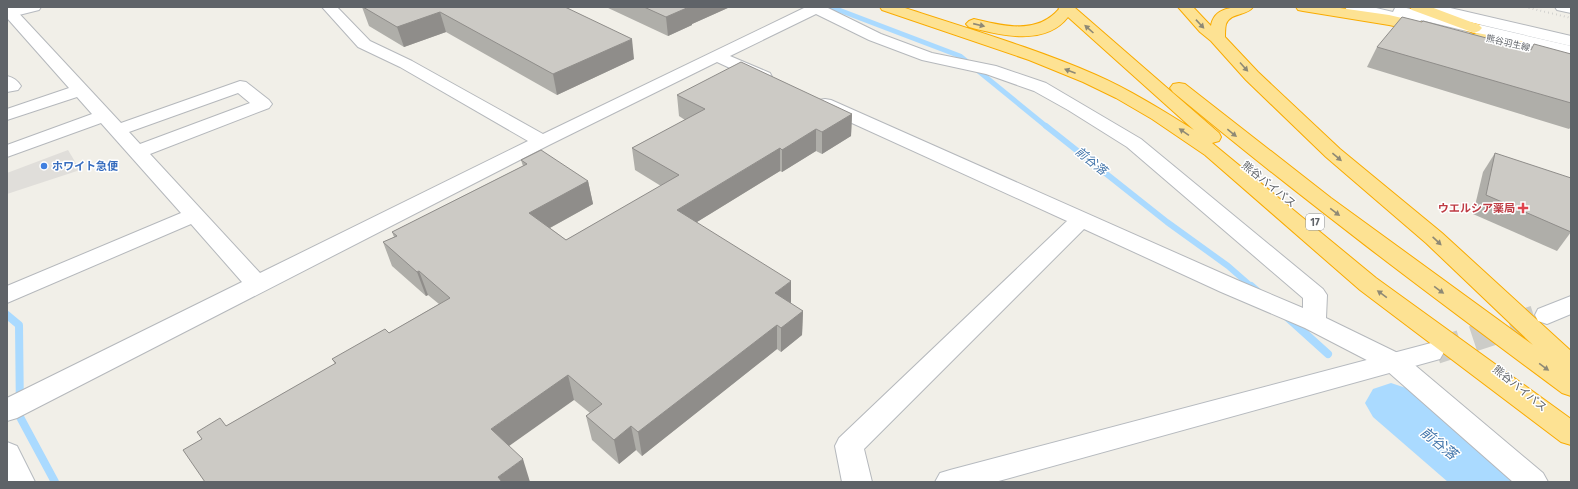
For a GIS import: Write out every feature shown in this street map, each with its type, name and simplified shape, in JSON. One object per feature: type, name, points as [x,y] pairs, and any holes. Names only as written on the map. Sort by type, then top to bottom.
[{"type":"highway","points":[[887,7],[1035,57],[1089,78],[1122,94],[1158,115],[1212,151],[1368,284],[1571,434]]},
{"type":"highway","points":[[915,7],[953,19],[1000,30],[1018,32],[1034,30],[1051,25],[1073,7]]},
{"type":"highway","name":"熊谷バイパス","points":[[1073,7],[1143,59],[1251,148],[1413,271],[1571,386]]},
{"type":"highway","name":"熊谷バイパス","points":[[1073,7],[1229,152],[1571,430]]},
{"type":"highway","points":[[1185,7],[1205,29],[1218,38],[1252,76],[1333,153],[1434,238],[1571,366]]},
{"type":"highway","points":[[1218,38],[1219,22],[1228,13],[1246,7]]},
{"type":"highway","points":[[1303,7],[1389,20],[1453,34],[1521,46]]},
{"type":"highway","points":[[1417,7],[1474,28]]},
{"type":"street","points":[[8,12],[34,7]]},
{"type":"street","points":[[329,7],[364,44],[406,64],[542,141]]},
{"type":"street","name":"熊谷羽生線","points":[[1352,7],[1571,57]]},
{"type":"street","name":"熊谷羽生線","points":[[1384,7],[1571,50]]},
{"type":"street","points":[[1432,7],[1449,13],[1571,41]]},
{"type":"street","points":[[1562,7],[1571,9]]},
{"type":"street","points":[[7,410],[542,141],[815,8],[882,40],[928,57],[990,70],[1040,87],[1134,143],[1315,295],[1314,322]]},
{"type":"street","points":[[8,12],[257,284]]},
{"type":"street","points":[[717,56],[783,85]]},
{"type":"street","points":[[7,81],[12,86],[7,87]]},
{"type":"street","points":[[7,151],[240,86],[263,104],[137,152]]},
{"type":"street","points":[[7,115],[81,90]]},
{"type":"street","points":[[805,95],[1229,286],[1314,322],[1395,363],[1533,482]]},
{"type":"street","points":[[7,295],[194,215]]},
{"type":"street","points":[[857,482],[849,446],[1082,219]]},
{"type":"street","points":[[1547,315],[1571,304]]},
{"type":"street","points":[[950,482],[1395,363],[1431,352]]},
{"type":"street","points":[[7,454],[20,482]]},
{"type":"shaded area","points":[[68,150],[80,170],[7,194],[7,173]]},
{"type":"building","points":[[363,7],[565,7],[632,39],[553,74],[440,12],[397,27]]},
{"type":"building","points":[[644,7],[689,7],[666,17]]},
{"type":"building","points":[[1402,17],[1423,21],[1531,50],[1534,44],[1571,54],[1571,103],[1377,47]]},
{"type":"building","points":[[741,62],[852,114],[822,132],[816,129],[782,150],[780,148],[677,210],[791,281],[775,293],[803,311],[781,328],[777,325],[638,432],[631,426],[614,440],[586,416],[602,404],[568,375],[491,429],[523,459],[498,477],[502,482],[205,482],[183,450],[202,439],[197,432],[220,418],[226,426],[336,363],[332,359],[385,329],[389,333],[450,298],[419,271],[417,272],[383,242],[397,236],[392,232],[527,164],[521,160],[541,150],[588,181],[529,213],[566,240],[679,175],[632,148],[705,109],[677,95]]},
{"type":"building","points":[[1495,153],[1571,178],[1571,232],[1486,195]]},
{"type":"waterway","name":"前谷落","points":[[831,7],[960,56],[1047,127]]},
{"type":"waterway","name":"前谷落","points":[[1046,126],[1167,222],[1228,266],[1252,287]]},
{"type":"waterway","name":"前谷落","points":[[1251,286],[1258,292]]},
{"type":"waterway","points":[[7,315],[19,325],[20,417],[55,482]]},
{"type":"waterway","name":"前谷落","points":[[1287,317],[1328,354]]},
{"type":"waterway","name":"前谷落","points":[[1391,403],[1487,482]]},
{"type":"tunnel","points":[[1436,351],[1542,316]]},
{"type":"railway","points":[[1525,7],[1571,18]]},
{"type":"place","name":"ホワイト急便","points":[[44,166]]},
{"type":"place","name":"ウエルシア薬局","points":[[1523,208]]}]
